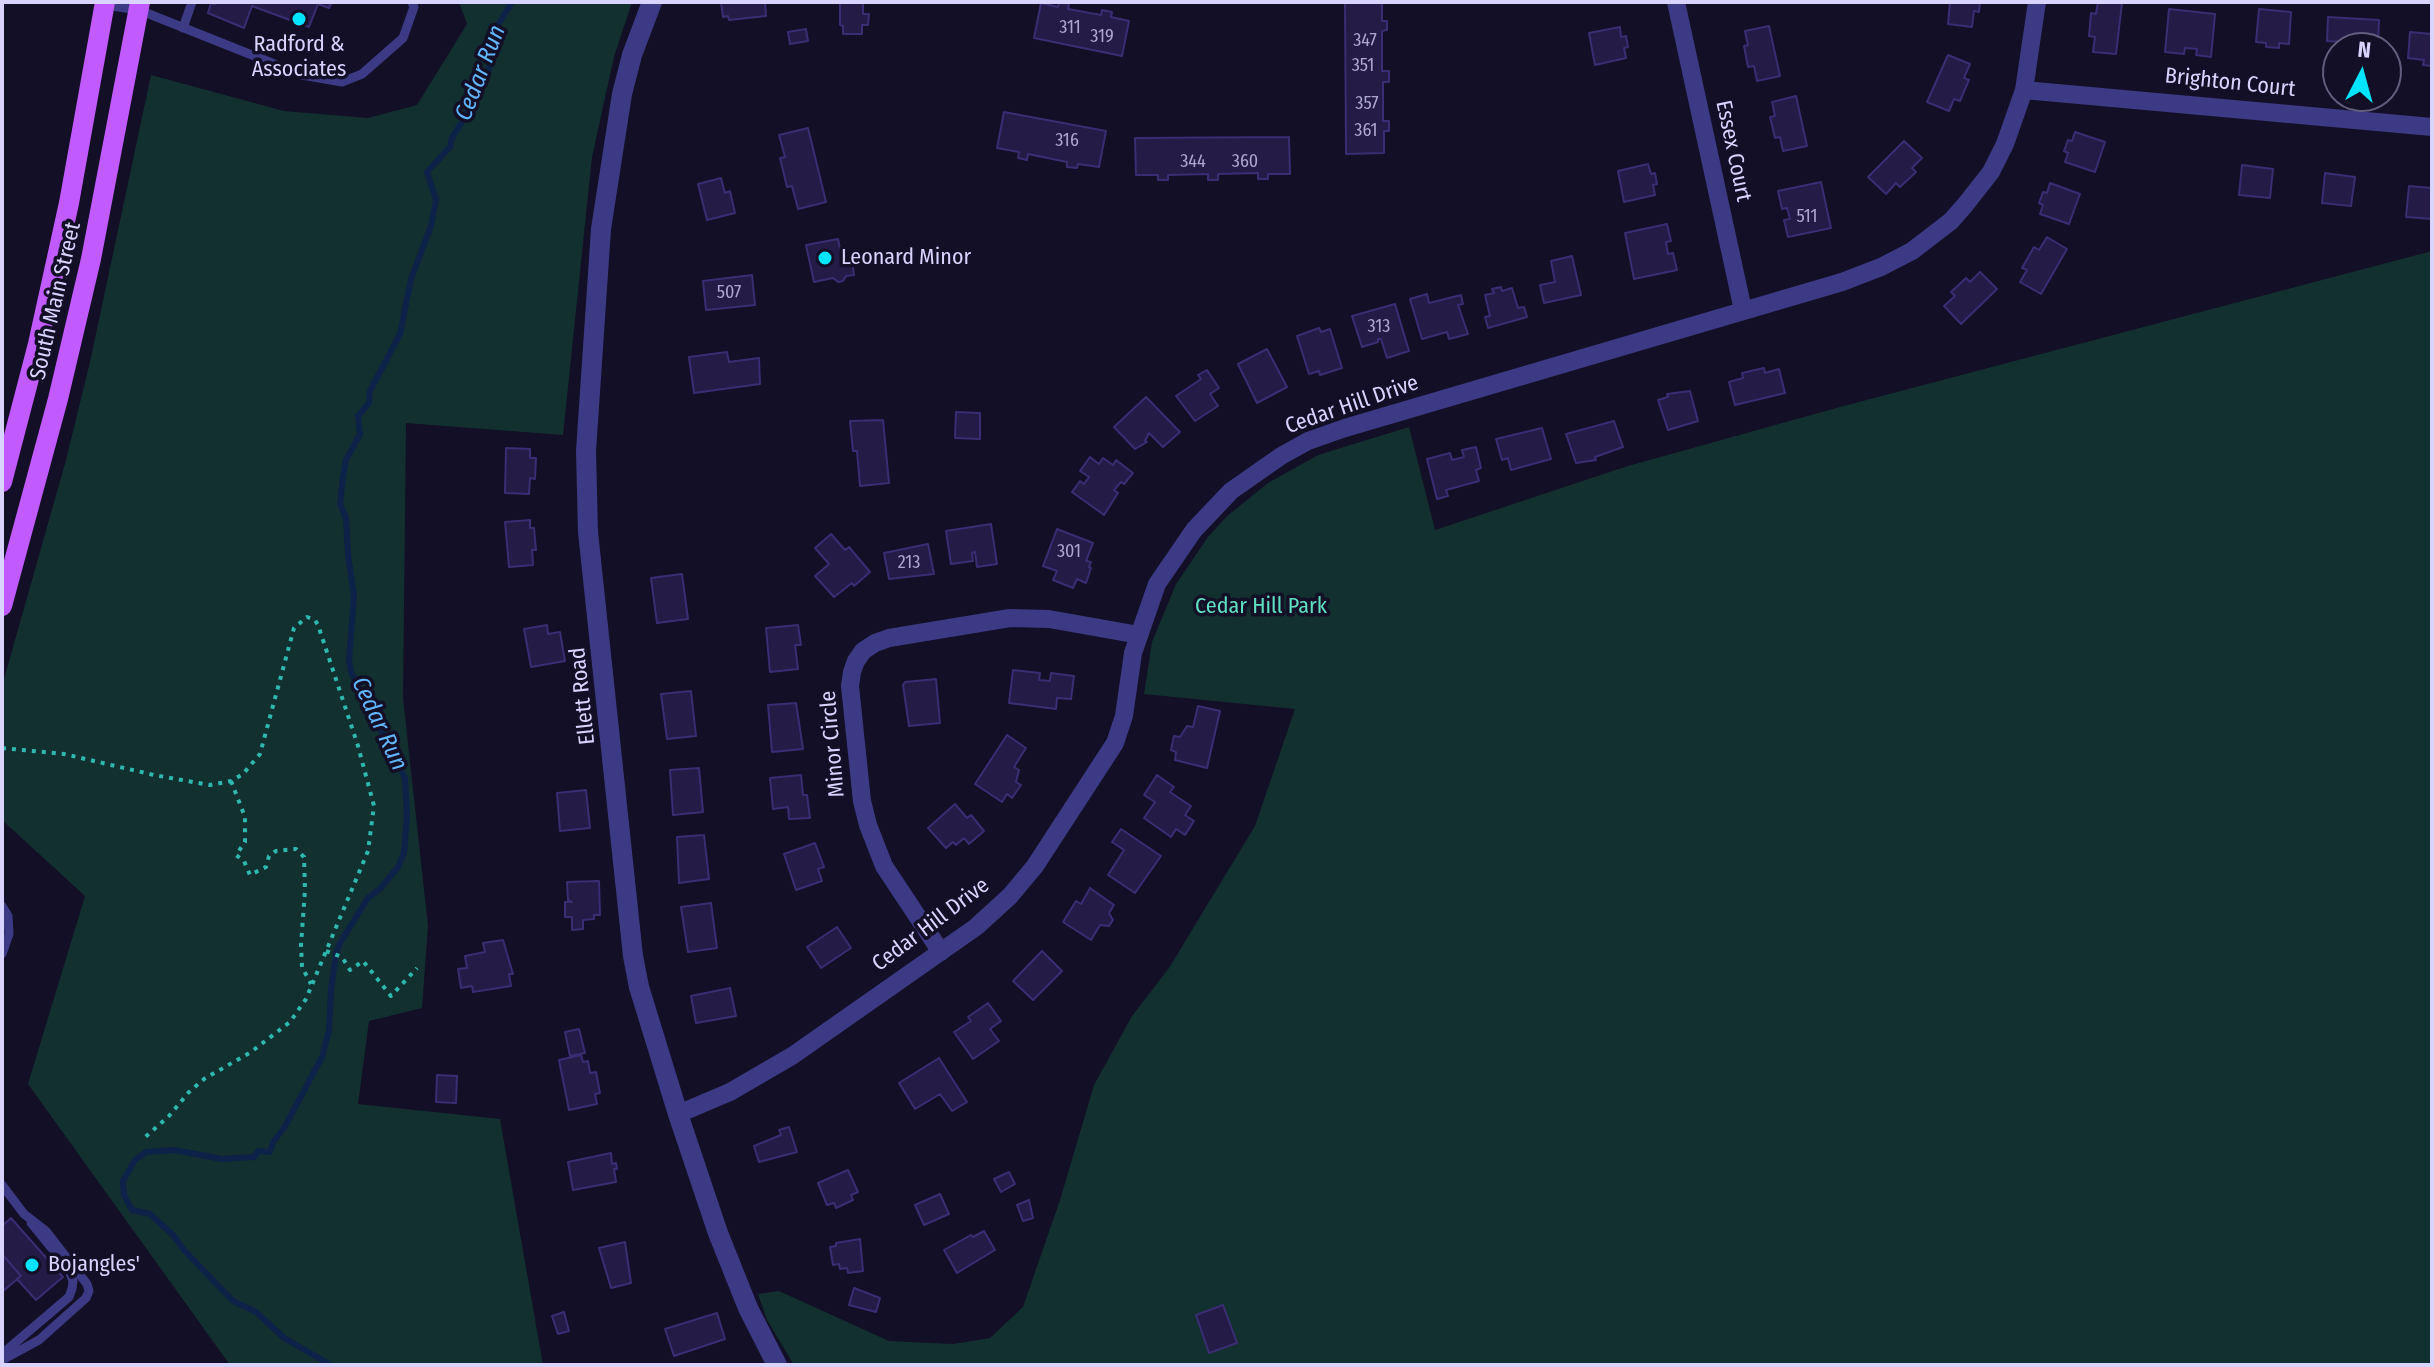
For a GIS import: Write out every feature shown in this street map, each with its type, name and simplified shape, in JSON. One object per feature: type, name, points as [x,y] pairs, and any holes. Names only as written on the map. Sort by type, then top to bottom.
[{"type":"main road","name":"South Main Street","points":[[2,482],[38,344],[66,217],[105,4]]},
{"type":"main road","name":"South Main Street","points":[[2,606],[11,544],[91,259],[139,6]]},
{"type":"street","name":"Ellett Road","points":[[652,2],[632,55],[622,94],[601,229],[586,486],[588,532],[633,956],[645,1011],[739,1287],[777,1365]]},
{"type":"street","name":"Essex Court","points":[[1676,2],[1743,310]]},
{"type":"street","name":"Cedar Hill Drive","points":[[678,1114],[758,1078],[976,927],[1010,896],[1035,866],[1106,758],[1124,716],[1133,653],[1157,584],[1194,530],[1231,491],[1308,441],[1345,428],[1861,276],[1899,258],[1929,239],[1965,205],[1991,172],[2005,144],[2024,90],[2037,2]]},
{"type":"street","name":"Brighton Court","points":[[2024,90],[2432,127]]},
{"type":"street","name":"Minor Circle","points":[[941,952],[884,866],[868,825],[862,801],[850,686],[856,661],[863,651],[889,638],[1010,618],[1049,619],[1139,635]]},
{"type":"lane","points":[[183,28],[192,2]]},
{"type":"lane","points":[[105,4],[139,6],[183,28],[302,75],[342,82],[362,74],[403,38],[414,7],[412,2]]},
{"type":"lane","points":[[2,906],[8,916],[9,934],[2,954]]},
{"type":"lane","points":[[2,1185],[68,1268],[73,1281],[69,1297],[2,1354]]},
{"type":"lane","points":[[2,1360],[39,1340],[86,1298],[89,1291],[87,1284],[46,1231],[24,1214]]},
{"type":"path","points":[[2,748],[64,754],[210,785],[231,781],[243,774],[260,754],[294,628],[307,617],[315,620],[358,746],[374,806],[368,851],[328,951],[312,986],[290,1022],[270,1040],[204,1079],[143,1139]]},
{"type":"path","points":[[231,781],[245,817],[245,842],[236,855],[244,861],[250,875],[266,867],[269,856],[276,851],[296,849],[304,857],[302,967],[312,986]]},
{"type":"path","points":[[328,951],[342,957],[350,970],[363,961],[391,996],[417,968]]},
{"type":"green space","points":[[459,2],[632,2],[614,57],[592,157],[563,435],[406,423],[403,698],[428,926],[422,1008],[369,1021],[358,1104],[500,1119],[543,1365],[230,1365],[28,1084],[85,896],[2,820],[2,686],[66,460],[90,362],[151,75],[284,111],[368,118],[417,105],[467,24]]},
{"type":"green space","name":"Cedar Hill Park","points":[[2432,251],[2432,1365],[794,1365],[767,1320],[758,1294],[779,1291],[889,1341],[953,1344],[990,1338],[1023,1307],[1060,1200],[1094,1085],[1132,1016],[1169,968],[1255,826],[1295,709],[1144,694],[1152,642],[1176,584],[1208,537],[1226,517],[1268,483],[1318,455],[1409,427],[1435,530],[1628,466]]},
{"type":"building","points":[[332,2],[329,8],[318,4],[309,27],[252,6],[244,28],[208,13],[211,3]]},
{"type":"building","points":[[721,2],[765,2],[766,16],[729,20],[728,16],[723,17]]},
{"type":"building","points":[[840,2],[863,2],[863,14],[869,14],[868,25],[862,25],[862,34],[843,34]]},
{"type":"building","points":[[1059,2],[1069,4],[1068,9],[1101,15],[1102,10],[1112,12],[1111,17],[1129,21],[1122,56],[1034,38],[1041,3],[1058,7]]},
{"type":"building","points":[[1345,2],[1382,2],[1382,21],[1387,21],[1387,30],[1382,31],[1382,71],[1389,71],[1389,82],[1383,82],[1383,121],[1389,121],[1389,131],[1384,131],[1384,153],[1346,154]]},
{"type":"building","points":[[1950,2],[1980,2],[1979,12],[1974,11],[1972,27],[1948,24]]},
{"type":"building","points":[[2098,2],[2122,3],[2116,54],[2093,52],[2095,37],[2089,36],[2091,13],[2096,14]]},
{"type":"building","points":[[2169,9],[2215,14],[2211,57],[2196,55],[2197,49],[2185,48],[2184,54],[2165,52]]},
{"type":"building","points":[[2259,9],[2291,12],[2289,44],[2279,43],[2279,48],[2256,42]]},
{"type":"building","points":[[2328,17],[2379,20],[2379,32],[2327,32]]},
{"type":"building","points":[[1769,26],[1780,76],[1757,81],[1754,66],[1748,67],[1745,31]]},
{"type":"building","points":[[1620,27],[1621,37],[1626,36],[1626,58],[1595,65],[1589,33]]},
{"type":"building","points":[[806,29],[808,41],[790,44],[788,32]]},
{"type":"building","points":[[2410,32],[2432,34],[2432,66],[2423,65],[2424,60],[2408,58]]},
{"type":"building","points":[[1948,55],[1970,64],[1964,78],[1969,80],[1960,101],[1954,99],[1949,111],[1927,102]]},
{"type":"building","points":[[1796,96],[1807,146],[1783,151],[1780,137],[1775,138],[1770,117],[1775,116],[1772,102]]},
{"type":"building","points":[[1004,112],[1106,131],[1099,167],[1078,164],[1077,168],[1067,167],[1067,162],[1028,154],[1027,160],[1018,158],[1019,152],[997,148]]},
{"type":"building","points":[[808,128],[826,202],[798,209],[792,186],[787,187],[780,158],[785,157],[779,135]]},
{"type":"building","points":[[2075,132],[2105,142],[2095,172],[2065,162],[2068,153],[2064,151]]},
{"type":"building","points":[[1289,137],[1290,174],[1268,174],[1268,179],[1258,179],[1258,173],[1218,174],[1218,180],[1208,180],[1208,174],[1168,175],[1168,180],[1158,180],[1158,175],[1136,175],[1135,138]]},
{"type":"building","points":[[1904,141],[1922,158],[1912,168],[1916,172],[1900,187],[1896,183],[1886,194],[1868,177]]},
{"type":"building","points":[[1648,164],[1651,174],[1655,173],[1655,195],[1624,202],[1618,171]]},
{"type":"building","points":[[2242,165],[2273,169],[2270,198],[2239,195]]},
{"type":"building","points":[[2325,173],[2355,177],[2351,206],[2322,203]]},
{"type":"building","points":[[721,178],[725,193],[730,191],[735,213],[707,220],[698,184]]},
{"type":"building","points":[[1821,182],[1831,228],[1788,237],[1784,220],[1790,219],[1787,208],[1782,209],[1778,191]]},
{"type":"building","points":[[2050,183],[2080,194],[2069,224],[2040,214],[2043,205],[2039,203]]},
{"type":"building","points":[[2409,186],[2432,188],[2432,219],[2406,217]]},
{"type":"building","points":[[1667,224],[1671,241],[1666,242],[1668,254],[1673,253],[1677,270],[1634,279],[1625,233]]},
{"type":"building","points":[[2047,237],[2067,249],[2041,294],[2020,282],[2027,270],[2022,268],[2034,247],[2039,250]]},
{"type":"building","name":"Leonard Minor","points":[[838,239],[843,262],[852,260],[854,275],[838,282],[833,278],[814,282],[806,245]]},
{"type":"building","points":[[1572,256],[1581,295],[1544,303],[1540,285],[1555,282],[1551,261]]},
{"type":"building","points":[[1980,272],[1997,289],[1961,324],[1944,306],[1955,296],[1951,292],[1966,278],[1970,282]]},
{"type":"building","points":[[752,275],[755,305],[706,310],[703,281]]},
{"type":"building","points":[[1501,287],[1502,291],[1512,288],[1518,308],[1524,307],[1527,317],[1488,328],[1485,317],[1490,316],[1485,295]]},
{"type":"building","points":[[1427,294],[1429,303],[1461,295],[1463,304],[1458,305],[1468,334],[1449,339],[1447,332],[1422,339],[1410,299]]},
{"type":"building","points":[[1395,304],[1409,351],[1387,358],[1381,339],[1362,347],[1352,316]]},
{"type":"building","points":[[1319,328],[1321,332],[1330,329],[1342,368],[1320,375],[1319,371],[1309,374],[1297,336]]},
{"type":"building","points":[[1267,349],[1287,387],[1257,403],[1238,364]]},
{"type":"building","points":[[727,352],[729,362],[759,358],[760,384],[694,393],[689,357]]},
{"type":"building","points":[[1764,368],[1765,373],[1779,369],[1785,393],[1735,405],[1729,382],[1743,378],[1742,373]]},
{"type":"building","points":[[1207,370],[1219,388],[1210,394],[1218,406],[1195,421],[1176,396],[1201,379],[1198,375]]},
{"type":"building","points":[[1690,391],[1698,421],[1668,430],[1658,400],[1668,397],[1667,394]]},
{"type":"building","points":[[1146,397],[1180,432],[1163,447],[1149,433],[1147,442],[1135,449],[1114,427]]},
{"type":"building","points":[[956,412],[980,413],[980,439],[955,438]]},
{"type":"building","points":[[883,420],[889,483],[860,486],[850,421]]},
{"type":"building","points":[[1614,421],[1623,447],[1595,457],[1596,460],[1576,463],[1566,434]]},
{"type":"building","points":[[1542,428],[1551,459],[1511,470],[1508,458],[1502,460],[1496,439]]},
{"type":"building","points":[[1476,447],[1481,468],[1476,470],[1479,481],[1446,490],[1448,496],[1437,499],[1427,459],[1450,453],[1452,460],[1464,457],[1462,450]]},
{"type":"building","points":[[506,448],[530,449],[530,458],[536,458],[535,479],[530,478],[529,494],[505,493]]},
{"type":"building","points":[[1090,457],[1099,464],[1103,458],[1113,465],[1116,460],[1133,473],[1114,490],[1118,493],[1104,515],[1072,492],[1080,481],[1084,484],[1089,477],[1080,471]]},
{"type":"building","points":[[530,520],[536,550],[532,550],[533,565],[509,567],[505,522]]},
{"type":"building","points":[[991,524],[997,564],[977,567],[975,552],[972,553],[973,561],[951,564],[946,531]]},
{"type":"building","points":[[1057,529],[1093,543],[1086,561],[1091,562],[1091,568],[1086,583],[1077,579],[1073,588],[1053,580],[1057,571],[1043,566]]},
{"type":"building","points":[[831,534],[845,550],[849,547],[870,572],[834,597],[815,576],[829,564],[815,548]]},
{"type":"building","points":[[928,544],[934,574],[889,579],[884,553]]},
{"type":"building","points":[[682,574],[688,619],[657,623],[651,578]]},
{"type":"building","points":[[547,625],[548,634],[560,632],[565,661],[531,667],[524,629]]},
{"type":"building","points":[[798,625],[801,645],[795,645],[798,669],[770,672],[766,628]]},
{"type":"building","points":[[1013,670],[1040,673],[1039,680],[1050,681],[1051,673],[1074,676],[1071,699],[1057,698],[1056,709],[1009,703]]},
{"type":"building","points":[[936,679],[940,723],[909,726],[903,685],[905,682]]},
{"type":"building","points":[[691,691],[696,736],[667,739],[661,694]]},
{"type":"building","points":[[796,703],[803,749],[772,752],[768,705]]},
{"type":"building","points":[[1198,706],[1220,711],[1207,768],[1175,760],[1176,752],[1171,750],[1174,736],[1180,737],[1187,726],[1193,727]]},
{"type":"building","points":[[1007,735],[1026,748],[1014,767],[1019,770],[1016,782],[1021,785],[1012,798],[1007,794],[1002,802],[975,784]]},
{"type":"building","points":[[699,768],[703,812],[673,815],[670,770]]},
{"type":"building","points":[[801,775],[810,818],[789,819],[788,807],[773,809],[770,778]]},
{"type":"building","points":[[1157,775],[1174,787],[1170,792],[1191,806],[1185,815],[1194,821],[1185,835],[1176,829],[1171,837],[1144,818],[1155,802],[1144,795]]},
{"type":"building","points":[[586,790],[590,828],[560,831],[557,793]]},
{"type":"building","points":[[955,804],[967,818],[971,815],[984,831],[969,844],[964,838],[946,848],[928,828]]},
{"type":"building","points":[[1121,829],[1161,856],[1135,893],[1108,875],[1124,850],[1112,842]]},
{"type":"building","points":[[704,835],[709,879],[679,883],[677,837]]},
{"type":"building","points":[[815,843],[824,867],[818,869],[822,881],[796,890],[784,854]]},
{"type":"building","points":[[599,881],[600,915],[583,920],[583,929],[572,930],[572,917],[565,917],[565,902],[572,902],[568,900],[567,882]]},
{"type":"building","points":[[1090,888],[1114,905],[1109,913],[1113,920],[1109,926],[1100,925],[1091,940],[1063,922],[1076,901],[1081,904]]},
{"type":"building","points":[[711,903],[717,948],[688,952],[681,907]]},
{"type":"building","points":[[837,927],[851,948],[821,968],[807,947]]},
{"type":"building","points":[[503,940],[513,974],[509,974],[511,986],[473,992],[472,986],[461,988],[458,969],[467,968],[465,956],[485,952],[483,943]]},
{"type":"building","points":[[1042,951],[1062,971],[1033,1000],[1013,981]]},
{"type":"building","points":[[730,988],[736,1016],[696,1023],[691,996]]},
{"type":"building","points":[[988,1003],[1001,1021],[990,1029],[999,1041],[973,1059],[954,1032],[971,1021],[968,1017]]},
{"type":"building","points":[[579,1029],[585,1053],[570,1056],[565,1032]]},
{"type":"building","points":[[581,1055],[583,1062],[588,1061],[590,1073],[596,1072],[600,1093],[595,1094],[597,1104],[569,1110],[559,1060]]},
{"type":"building","points":[[939,1058],[967,1102],[952,1111],[940,1094],[915,1109],[899,1083]]},
{"type":"building","points":[[437,1075],[457,1076],[456,1103],[436,1102]]},
{"type":"building","points":[[789,1127],[797,1152],[759,1162],[754,1146],[781,1135],[779,1130]]},
{"type":"building","points":[[611,1153],[612,1164],[616,1163],[616,1182],[573,1190],[568,1162]]},
{"type":"building","points":[[848,1170],[858,1192],[851,1195],[853,1200],[836,1208],[834,1203],[827,1205],[818,1183]]},
{"type":"building","points":[[1009,1172],[1015,1184],[1001,1192],[994,1179]]},
{"type":"building","points":[[940,1194],[949,1214],[924,1225],[915,1205]]},
{"type":"building","points":[[1029,1200],[1033,1218],[1023,1221],[1017,1205]]},
{"type":"building","name":"Bojangles'","points":[[11,1218],[63,1277],[36,1300],[17,1279],[21,1276],[2,1254],[2,1226]]},
{"type":"building","points":[[984,1231],[995,1250],[957,1273],[944,1250]]},
{"type":"building","points":[[860,1239],[863,1271],[848,1273],[847,1268],[840,1269],[839,1264],[833,1265],[830,1247]]},
{"type":"building","points":[[625,1242],[631,1283],[611,1288],[599,1248]]},
{"type":"building","points":[[2,1254],[21,1276],[2,1292]]},
{"type":"building","points":[[854,1288],[880,1298],[876,1312],[849,1305]]},
{"type":"building","points":[[1223,1305],[1237,1343],[1209,1353],[1196,1315]]},
{"type":"building","points":[[564,1312],[569,1331],[558,1334],[552,1316]]},
{"type":"building","points":[[717,1313],[725,1339],[674,1356],[665,1329]]},
{"type":"waterway","name":"Cedar Run","points":[[331,1365],[284,1338],[256,1312],[233,1301],[150,1214],[132,1210],[124,1195],[123,1181],[135,1160],[146,1152],[174,1150],[222,1159],[254,1157],[258,1151],[270,1152],[322,1057],[329,1031],[331,990],[340,943],[368,898],[398,867],[404,853],[407,817],[405,778],[351,672],[349,660],[354,596],[346,518],[340,504],[343,477],[346,460],[360,434],[358,416],[369,403],[370,391],[400,334],[411,279],[431,226],[436,200],[427,172],[450,147],[452,138],[477,97],[489,69],[498,25],[512,2]]},
{"type":"place","name":"Radford & Associates","points":[[299,19]]},
{"type":"place","name":"Leonard Minor","points":[[825,258]]},
{"type":"place","name":"Bojangles'","points":[[32,1265]]}]
